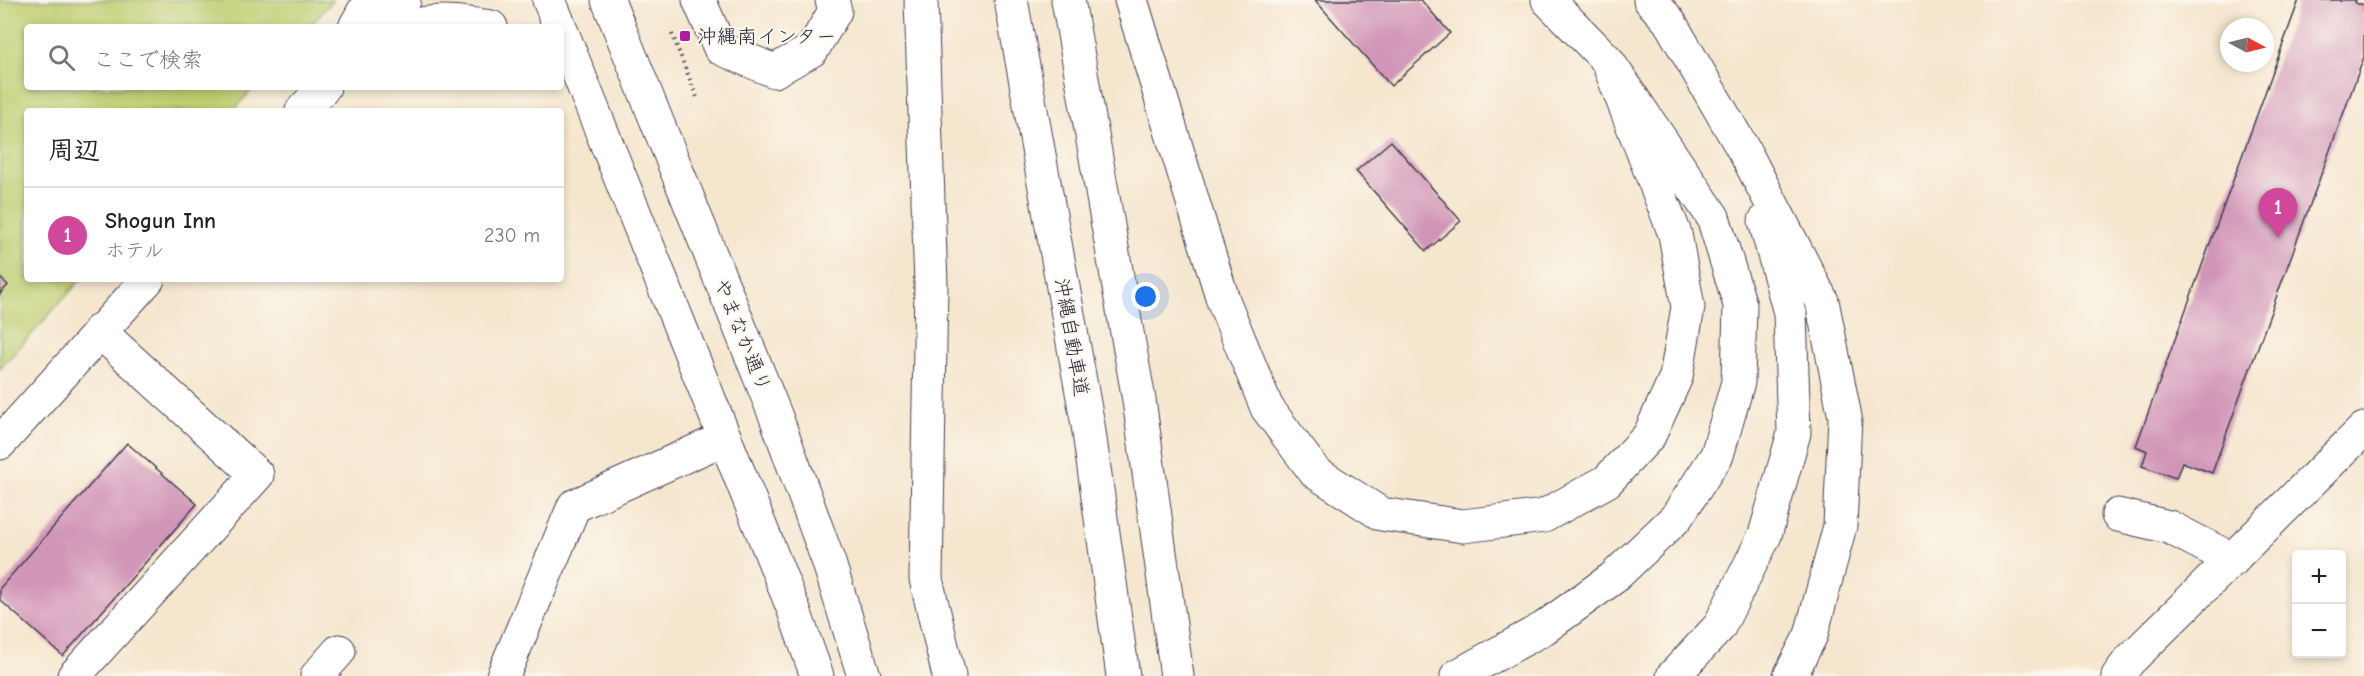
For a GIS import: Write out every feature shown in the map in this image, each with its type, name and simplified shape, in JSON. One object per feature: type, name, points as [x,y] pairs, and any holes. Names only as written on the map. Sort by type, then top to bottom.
[{"type":"main road","points":[[357,24],[370,0]]},
{"type":"main road","points":[[382,24],[404,0]]},
{"type":"main road","points":[[549,0],[558,24]]},
{"type":"main road","name":"やまなか通り","points":[[608,0],[776,417],[829,563],[864,676]]},
{"type":"main road","points":[[699,0],[720,48],[774,70],[812,50],[835,11],[832,0]]},
{"type":"main road","points":[[921,0],[931,285],[926,579],[949,676]]},
{"type":"main road","name":"沖縄自動車道","points":[[1011,0],[1088,426],[1123,676]]},
{"type":"main road","points":[[1068,0],[1139,400],[1177,676]]},
{"type":"main road","points":[[1131,0],[1223,300],[1267,408],[1315,472],[1381,514],[1462,526],[1545,516],[1607,481],[1649,436],[1676,377],[1688,307],[1676,234],[1607,60]]},
{"type":"main road","points":[[1457,676],[1544,628],[1613,578],[1676,518],[1717,455],[1738,382],[1740,305],[1713,217],[1607,60],[1548,0]]},
{"type":"main road","points":[[1650,0],[1669,21],[1747,156],[1822,301],[1845,417],[1840,526],[1811,635],[1790,676]]},
{"type":"main road","points":[[420,24],[461,24]]},
{"type":"main road","points":[[564,38],[793,608],[817,676]]},
{"type":"main road","points":[[564,70],[590,101]]},
{"type":"main road","points":[[1673,676],[1719,627],[1764,535],[1794,433],[1790,313],[1747,156]]},
{"type":"main road","points":[[0,443],[145,282]]},
{"type":"main road","points":[[74,676],[257,475],[99,331]]},
{"type":"main road","points":[[503,676],[574,506],[725,438]]},
{"type":"main road","points":[[2118,676],[2129,661],[2361,440]]},
{"type":"main road","points":[[2118,515],[2169,527],[2233,560]]},
{"type":"main road","points":[[317,676],[339,651]]},
{"type":"path","points":[[672,34],[698,100]]},
{"type":"green space","points":[[0,0],[333,0],[312,24],[24,24],[24,90],[251,90],[236,108],[24,108],[24,282],[78,282],[0,369]]},
{"type":"building","points":[[1315,0],[1421,0],[1450,33],[1391,86]]},
{"type":"building","points":[[2299,0],[2356,0],[2355,3],[2364,6],[2364,57],[2212,473],[2182,462],[2176,478],[2142,466],[2147,451],[2136,446]]},
{"type":"building","points":[[1391,141],[1461,221],[1426,251],[1356,171]]},
{"type":"building","points":[[0,278],[8,285],[0,294]]},
{"type":"building","points":[[127,443],[197,504],[63,656],[0,600],[0,588]]},
{"type":"place","name":"沖縄南インター","points":[[685,36]]},
{"type":"place","name":"Shogun Inn","points":[[2278,238]]}]
